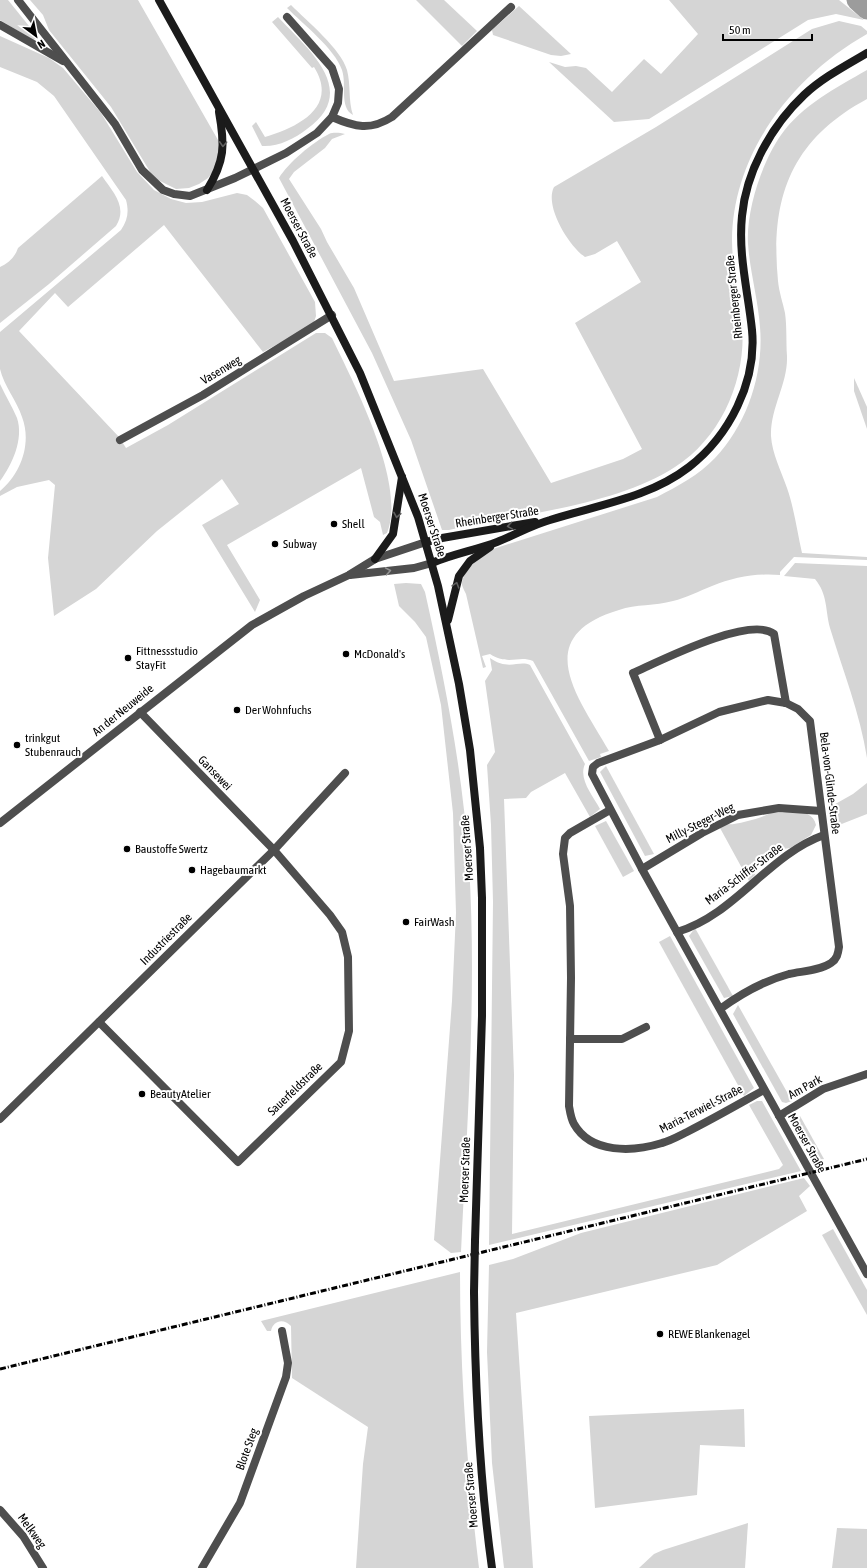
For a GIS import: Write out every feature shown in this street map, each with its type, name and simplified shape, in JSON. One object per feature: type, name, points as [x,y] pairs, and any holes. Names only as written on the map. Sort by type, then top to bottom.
[{"type":"main road","name":"Moerser Straße","points":[[160,0],[332,315],[360,373],[418,517],[432,563],[447,623],[470,750],[480,848],[482,898],[482,1016],[474,1292],[477,1419],[482,1485],[492,1568]]},
{"type":"main road","name":"Rheinberger Straße","points":[[426,542],[548,520],[647,491],[687,468],[719,439],[739,403],[751,364],[752,332],[741,264],[742,215],[750,179],[760,154],[776,129],[804,95],[829,75],[864,55]]},
{"type":"main road","points":[[207,190],[218,173],[222,160],[224,137],[218,105]]},
{"type":"main road","points":[[375,559],[393,534],[402,477]]},
{"type":"main road","name":"Rheinberger Straße","points":[[432,563],[497,542],[548,520]]},
{"type":"main road","points":[[447,623],[459,576],[470,561],[497,542]]},
{"type":"street","points":[[18,0],[115,124],[142,170],[163,190],[174,194],[190,196],[253,169],[303,143],[317,133],[332,117],[338,102],[339,89],[332,68],[287,17]]},
{"type":"street","points":[[332,117],[348,124],[371,127],[382,124],[392,117],[511,7]]},
{"type":"street","points":[[0,25],[67,64]]},
{"type":"street","name":"Vasenweg","points":[[120,440],[203,395],[332,315]]},
{"type":"street","name":"An der Neuweide","points":[[0,823],[252,625],[304,596],[349,575],[375,559],[426,542]]},
{"type":"street","name":"An der Neuweide","points":[[349,575],[414,568],[432,563]]},
{"type":"street","points":[[660,740],[633,672],[730,633],[752,629],[769,630],[774,634],[786,703]]},
{"type":"street","name":"Bela-von-Glinde-Straße","points":[[591,769],[598,763],[660,740],[719,712],[768,700],[786,703],[798,709],[810,721],[840,947],[838,956],[831,963],[821,968],[789,974],[755,986],[742,993],[720,1009]]},
{"type":"street","name":"Gansewei","points":[[140,712],[274,850]]},
{"type":"street","name":"Moerser Straße","points":[[591,769],[593,779],[867,1274]]},
{"type":"street","name":"Industriestraße","points":[[0,1119],[274,850],[345,773]]},
{"type":"street","name":"Milly-Steger-Weg","points":[[642,868],[702,833],[738,815],[780,808],[821,811]]},
{"type":"street","name":"Maria-Terwiel-Straße","points":[[610,810],[582,825],[565,838],[563,854],[570,906],[569,1106],[573,1123],[581,1134],[592,1142],[602,1146],[618,1148],[644,1148],[664,1143],[764,1090]]},
{"type":"street","name":"Maria-Schiffer-Straße","points":[[677,932],[689,928],[726,906],[785,857],[814,839],[824,835]]},
{"type":"street","name":"Sauerfeldstraße","points":[[99,1022],[238,1162],[341,1062],[349,1031],[348,957],[342,932],[330,915],[274,850]]},
{"type":"street","points":[[570,1039],[622,1039],[646,1027]]},
{"type":"street","name":"Am Park","points":[[779,1116],[823,1089],[867,1074]]},
{"type":"street","name":"Blote Steg","points":[[202,1568],[240,1503],[286,1377],[286,1353],[282,1331]]},
{"type":"street","name":"Melkweg","points":[[0,1510],[23,1536],[43,1568]]},
{"type":"shaded area","points":[[0,0],[8,0],[37,36],[36,39],[33,40],[0,20]]},
{"type":"shaded area","points":[[30,0],[138,0],[218,140],[219,150],[215,169],[208,178],[189,188],[176,189],[158,180],[152,175],[111,107],[49,30],[43,15]]},
{"type":"shaded area","points":[[416,0],[444,0],[477,31],[462,46]]},
{"type":"shaded area","points":[[669,0],[839,0],[864,20],[836,14],[808,20],[649,119],[614,122],[549,62],[565,67],[576,66],[586,68],[612,92],[644,59],[661,74],[698,34]]},
{"type":"shaded area","points":[[291,5],[331,44],[344,62],[347,70],[353,115],[346,107],[342,70],[338,62],[326,45],[287,8]]},
{"type":"shaded area","points":[[519,6],[571,54],[561,56],[551,55],[493,35],[492,30]]},
{"type":"shaded area","points":[[278,17],[315,57],[324,71],[329,86],[329,100],[322,115],[302,133],[280,144],[262,146],[252,126],[256,122],[265,137],[278,133],[302,121],[311,113],[318,104],[322,93],[320,81],[314,67],[312,68],[272,22]]},
{"type":"shaded area","points":[[839,21],[861,26],[867,31],[867,34],[840,51],[792,94],[772,120],[756,147],[743,177],[735,208],[732,240],[733,261],[740,301],[743,343],[736,384],[719,422],[706,439],[692,454],[675,467],[651,480],[624,491],[596,500],[566,507],[449,530],[442,530],[411,440],[372,353],[279,178],[283,172],[301,153],[329,134],[345,134],[332,139],[325,148],[294,172],[289,179],[321,229],[354,288],[394,381],[483,369],[551,483],[623,459],[642,449],[575,323],[641,282],[617,241],[595,254],[585,257],[579,252],[566,235],[555,215],[552,204],[554,187],[656,127],[812,29]]},
{"type":"shaded area","points":[[0,36],[49,58],[63,68],[101,113],[137,172],[154,190],[171,199],[186,203],[202,202],[237,193],[247,195],[255,201],[263,208],[315,302],[316,316],[313,325],[263,352],[164,225],[68,307],[55,293],[19,331],[119,437],[126,448],[168,425],[316,333],[325,333],[332,338],[353,381],[375,434],[390,488],[391,512],[387,533],[383,535],[380,522],[374,517],[361,468],[227,545],[260,600],[255,612],[202,525],[239,504],[222,479],[157,531],[96,589],[54,616],[48,558],[55,485],[49,480],[17,487],[0,496],[0,491],[14,476],[19,467],[23,457],[26,437],[25,427],[20,411],[4,381],[0,369],[0,332],[121,230],[128,212],[126,200],[54,96],[37,82],[0,67]]},
{"type":"shaded area","points":[[867,70],[867,99],[841,115],[820,133],[803,153],[791,174],[783,198],[778,223],[776,251],[779,285],[786,318],[787,366],[773,416],[771,436],[775,455],[792,504],[802,553],[867,557],[867,560],[794,557],[780,572],[780,575],[754,575],[737,578],[720,583],[678,600],[625,608],[591,622],[575,636],[568,652],[569,670],[575,690],[609,751],[600,754],[601,757],[589,761],[533,661],[528,659],[508,660],[497,658],[490,654],[482,656],[486,667],[483,668],[466,594],[462,585],[465,574],[473,564],[493,549],[657,497],[702,470],[726,445],[736,430],[751,397],[759,363],[761,345],[760,327],[749,254],[748,231],[753,202],[762,172],[774,146],[789,124],[820,98]]},
{"type":"shaded area","points":[[102,176],[118,200],[120,206],[119,219],[116,226],[49,284],[0,323],[0,267],[11,259],[18,248]]},
{"type":"shaded area","points":[[854,378],[867,407],[867,429],[854,391]]},
{"type":"shaded area","points":[[0,384],[17,418],[19,434],[16,451],[9,467],[0,481]]},
{"type":"shaded area","points":[[795,563],[867,566],[867,758],[856,708],[830,628],[826,602],[822,591],[815,579],[784,576]]},
{"type":"shaded area","points":[[394,584],[421,584],[425,592],[458,762],[469,865],[472,1010],[468,1107],[461,1252],[451,1253],[434,1240],[452,1001],[456,913],[453,813],[441,705],[426,637],[415,622],[399,606]]},
{"type":"shaded area","points":[[490,658],[502,664],[530,665],[585,764],[583,776],[590,793],[600,809],[590,817],[565,773],[531,792],[526,798],[504,799],[514,1075],[512,1234],[779,1169],[783,1165],[749,1105],[757,1101],[762,1101],[801,1171],[489,1245],[493,902],[491,825],[487,765],[495,752],[485,681],[492,670]]},
{"type":"shaded area","points":[[606,766],[654,854],[645,856],[600,772]]},
{"type":"shaded area","points":[[867,783],[867,814],[834,827],[830,827],[828,811],[830,807],[853,794]]},
{"type":"shaded area","points":[[770,813],[804,813],[813,819],[816,825],[811,835],[790,848],[783,849],[756,868],[755,875],[749,881],[720,828],[727,824],[736,824],[749,821]]},
{"type":"shaded area","points":[[606,821],[634,871],[623,877],[595,826]]},
{"type":"shaded area","points":[[695,928],[733,996],[724,998],[689,936]]},
{"type":"shaded area","points":[[670,936],[754,1088],[744,1096],[659,942]]},
{"type":"shaded area","points":[[738,1005],[792,1101],[786,1103],[782,1102],[733,1014]]},
{"type":"shaded area","points":[[800,1116],[824,1159],[819,1160],[796,1119]]},
{"type":"shaded area","points":[[804,1178],[810,1186],[799,1196],[807,1211],[717,1265],[516,1313],[533,1568],[504,1568],[492,1463],[487,1352],[489,1265],[513,1259],[581,1233]]},
{"type":"shaded area","points":[[833,1229],[867,1290],[867,1315],[822,1235]]},
{"type":"shaded area","points":[[460,1272],[461,1346],[465,1420],[479,1568],[356,1568],[363,1464],[368,1427],[292,1378],[291,1326],[288,1323],[279,1321],[274,1324],[271,1331],[267,1331],[261,1321]]},
{"type":"shaded area","points":[[744,1409],[745,1447],[700,1445],[697,1495],[595,1508],[589,1416]]},
{"type":"shaded area","points":[[748,1523],[745,1568],[639,1568],[654,1554],[663,1550]]},
{"type":"shaded area","points":[[837,1528],[867,1529],[867,1568],[832,1568]]},
{"type":"waterway","points":[[857,0],[867,9]]},
{"type":"railway","points":[[0,1369],[867,1159]]},
{"type":"place","name":"Shell","points":[[334,524]]},
{"type":"place","name":"Subway","points":[[275,544]]},
{"type":"place","name":"McDonald's","points":[[346,654]]},
{"type":"place","name":"Fittnessstudio StayFit","points":[[128,658]]},
{"type":"place","name":"Der Wohnfuchs","points":[[237,710]]},
{"type":"place","name":"trinkgut Stubenrauch","points":[[17,745]]},
{"type":"place","name":"Baustoffe Swertz","points":[[127,849]]},
{"type":"place","name":"Hagebaumarkt","points":[[192,870]]},
{"type":"place","name":"FairWash","points":[[406,922]]},
{"type":"place","name":"BeautyAtelier","points":[[142,1094]]},
{"type":"place","name":"REWE Blankenagel","points":[[660,1334]]}]
